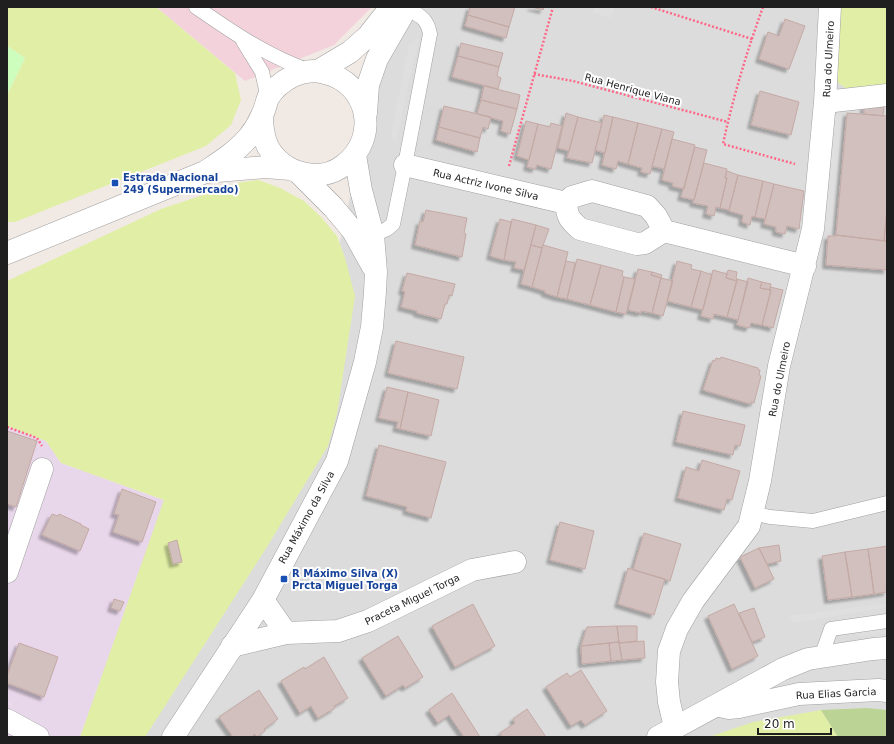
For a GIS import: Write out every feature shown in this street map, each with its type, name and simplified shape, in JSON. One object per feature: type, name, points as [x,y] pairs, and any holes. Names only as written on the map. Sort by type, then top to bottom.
[{"type":"street","points":[[7,253],[205,172],[232,154],[248,138],[279,84],[294,75],[314,71],[350,52],[402,7]]},
{"type":"street","points":[[205,172],[266,168],[295,171],[314,175],[330,172],[344,166],[355,155],[362,143],[365,129],[368,85],[377,59],[402,7]]},
{"type":"street","name":"Rua do Ulmeiro","points":[[664,734],[669,702],[667,682],[669,651],[677,629],[693,601],[749,526],[760,481],[779,366],[813,229],[825,102],[830,7]]},
{"type":"street","points":[[314,71],[335,75],[350,85],[360,99],[366,116]]},
{"type":"street","points":[[825,102],[887,95]]},
{"type":"street","points":[[265,107],[262,132],[268,147],[277,160],[295,171],[333,207],[353,231],[376,272]]},
{"type":"street","name":"Rua Máximo da Silva","points":[[173,737],[263,600],[279,567],[337,461],[365,362],[372,327],[376,272],[373,235],[361,190],[355,155]]},
{"type":"street","name":"Rua Actriz Ivone Silva","points":[[405,165],[566,203]]},
{"type":"street","points":[[664,231],[656,216],[647,206],[592,190],[572,197],[566,203],[567,215],[580,229],[637,244],[645,242],[664,231],[805,266]]},
{"type":"street","points":[[7,242],[14,244],[39,240]]},
{"type":"street","points":[[7,572],[42,469]]},
{"type":"street","name":"Praceta Miguel Torga","points":[[232,646],[286,633],[338,631],[368,621],[472,570],[515,562]]},
{"type":"street","points":[[263,600],[286,633]]},
{"type":"street","points":[[664,734],[783,669],[808,659],[873,648],[887,648]]},
{"type":"street","name":"Rua Elias Garcia","points":[[715,705],[729,708],[798,694],[887,691]]},
{"type":"street","points":[[7,720],[38,737]]},
{"type":"lane","points":[[196,7],[264,52],[293,65],[314,71]]},
{"type":"lane","points":[[373,235],[387,229],[392,224],[430,34],[425,19],[402,7]]},
{"type":"lane","points":[[239,36],[247,46],[262,72],[265,107]]},
{"type":"lane","points":[[752,513],[770,517],[813,521],[887,503]]},
{"type":"lane","points":[[822,657],[831,629],[887,621]]},
{"type":"path","points":[[503,187],[553,7]]},
{"type":"path","points":[[651,7],[752,39]]},
{"type":"path","points":[[763,7],[752,39],[723,144],[819,170]]},
{"type":"path","name":"Rua Henrique Viana","points":[[534,74],[573,81],[728,122]]},
{"type":"path","points":[[7,427],[37,438],[42,446],[42,469]]},
{"type":"shaded area","points":[[156,7],[372,7],[334,45],[245,81]]},
{"type":"shaded area","points":[[393,7],[887,7],[887,737],[137,737],[285,484]]},
{"type":"shaded area","points":[[595,7],[615,7],[610,18],[593,12]]},
{"type":"shaded area","points":[[419,38],[396,142],[391,136],[409,44]]},
{"type":"shaded area","points":[[834,115],[844,116],[833,232],[821,230]]},
{"type":"shaded area","points":[[7,426],[46,441],[61,463],[169,502],[80,737],[7,737],[7,703],[16,708],[7,702]]},
{"type":"shaded area","points":[[887,603],[887,607],[793,623],[790,616]]},
{"type":"shaded area","points":[[887,625],[887,633],[857,637],[856,629]]},
{"type":"green space","points":[[7,7],[156,7],[235,73],[241,100],[231,125],[206,146],[15,222],[7,222],[7,95],[25,58],[7,46]]},
{"type":"green space","points":[[839,7],[887,7],[887,86],[847,89],[837,82]]},
{"type":"green space","points":[[7,46],[25,58],[7,95]]},
{"type":"green space","points":[[259,180],[280,188],[304,201],[321,217],[337,236],[345,258],[355,296],[337,414],[328,446],[265,550],[145,737],[80,737],[164,500],[61,463],[46,441],[7,426],[7,281],[161,209],[242,182]]},
{"type":"green space","points":[[867,708],[887,710],[887,737],[838,737],[821,710]]},
{"type":"green space","points":[[821,710],[838,737],[709,737],[753,722]]},
{"type":"building","points":[[470,7],[515,7],[509,27],[468,15]]},
{"type":"building","points":[[531,7],[544,7],[543,10]]},
{"type":"building","points":[[468,15],[509,27],[506,38],[465,26]]},
{"type":"building","points":[[785,19],[805,26],[789,69],[759,59],[768,32],[779,36]]},
{"type":"building","points":[[461,43],[503,53],[499,67],[458,56]]},
{"type":"building","points":[[458,56],[499,67],[497,76],[501,78],[498,89],[452,77]]},
{"type":"building","points":[[484,86],[520,95],[517,109],[481,100]]},
{"type":"building","points":[[760,91],[799,102],[791,135],[751,125]]},
{"type":"building","points":[[481,100],[517,109],[510,134],[501,131],[503,121],[477,114]]},
{"type":"building","points":[[444,106],[491,117],[488,129],[483,127],[480,138],[439,127]]},
{"type":"building","points":[[864,106],[884,107],[883,116],[864,114]]},
{"type":"building","points":[[566,113],[578,117],[569,151],[558,148]]},
{"type":"building","points":[[847,113],[887,116],[887,209],[884,241],[836,235]]},
{"type":"building","points":[[604,115],[613,117],[605,153],[595,150]]},
{"type":"building","points":[[578,117],[602,123],[592,163],[567,158]]},
{"type":"building","points":[[613,117],[638,123],[628,164],[618,161],[616,169],[602,165]]},
{"type":"building","points":[[526,121],[538,124],[529,160],[517,156]]},
{"type":"building","points":[[551,123],[562,126],[551,169],[537,165],[535,169],[527,167],[538,124],[550,127]]},
{"type":"building","points":[[638,123],[662,129],[650,174],[641,172],[642,168],[628,164]]},
{"type":"building","points":[[439,127],[480,138],[477,152],[436,140]]},
{"type":"building","points":[[662,129],[674,132],[664,169],[652,166]]},
{"type":"building","points":[[672,139],[695,145],[684,189],[672,186],[673,183],[662,180]]},
{"type":"building","points":[[695,147],[707,150],[694,200],[681,197]]},
{"type":"building","points":[[704,163],[727,169],[725,178],[727,178],[720,208],[716,207],[714,216],[706,214],[708,206],[693,203]]},
{"type":"building","points":[[727,171],[738,175],[729,210],[720,208],[727,178],[725,178]]},
{"type":"building","points":[[738,175],[763,181],[755,217],[752,216],[750,225],[742,222],[743,215],[729,211]]},
{"type":"building","points":[[763,181],[774,184],[765,219],[755,217]]},
{"type":"building","points":[[774,184],[804,191],[799,229],[787,226],[785,234],[776,232],[776,227],[764,224]]},
{"type":"building","points":[[887,209],[887,241],[884,241]]},
{"type":"building","points":[[426,210],[467,218],[462,257],[415,245],[420,221],[423,222]]},
{"type":"building","points":[[500,219],[511,222],[504,260],[490,256]]},
{"type":"building","points":[[512,219],[536,225],[524,270],[514,268],[516,262],[504,260]]},
{"type":"building","points":[[536,225],[549,229],[542,248],[531,245]]},
{"type":"building","points":[[836,235],[887,241],[887,270],[826,265],[828,236]]},
{"type":"building","points":[[531,245],[542,248],[532,287],[521,284]]},
{"type":"building","points":[[543,245],[568,252],[557,297],[532,287]]},
{"type":"building","points":[[577,259],[601,265],[590,305],[567,299]]},
{"type":"building","points":[[566,261],[575,263],[567,299],[557,297]]},
{"type":"building","points":[[677,261],[692,265],[691,269],[701,271],[691,307],[667,301]]},
{"type":"building","points":[[601,265],[623,271],[622,276],[624,277],[616,312],[590,305]]},
{"type":"building","points":[[638,269],[652,272],[651,275],[661,278],[652,313],[641,311],[641,313],[628,310]]},
{"type":"building","points":[[713,270],[727,274],[726,278],[737,281],[727,317],[714,314],[713,319],[701,316]]},
{"type":"building","points":[[728,270],[737,272],[737,281],[726,278]]},
{"type":"building","points":[[701,271],[712,275],[703,310],[691,307]]},
{"type":"building","points":[[652,272],[662,275],[661,278],[651,275]]},
{"type":"building","points":[[407,273],[455,284],[452,296],[449,295],[447,304],[445,304],[441,319],[401,307],[405,292],[402,291]]},
{"type":"building","points":[[624,277],[635,279],[626,314],[616,312]]},
{"type":"building","points":[[661,278],[673,281],[663,316],[652,313]]},
{"type":"building","points":[[748,278],[762,282],[760,288],[771,290],[762,325],[751,323],[749,328],[737,325]]},
{"type":"building","points":[[737,279],[748,282],[738,320],[727,317]]},
{"type":"building","points":[[762,282],[771,284],[770,290],[760,288]]},
{"type":"building","points":[[770,287],[783,290],[773,328],[762,325],[771,290]]},
{"type":"building","points":[[396,341],[464,357],[457,389],[388,373]]},
{"type":"building","points":[[721,357],[758,368],[758,370],[760,370],[759,375],[761,376],[754,403],[751,402],[750,404],[703,390],[713,360],[715,361],[716,358],[720,359]]},
{"type":"building","points":[[387,387],[408,392],[400,429],[396,428],[398,422],[379,418]]},
{"type":"building","points":[[408,392],[439,400],[431,436],[400,429]]},
{"type":"building","points":[[683,411],[745,425],[740,446],[735,445],[733,455],[676,442]]},
{"type":"building","points":[[7,431],[37,441],[16,507],[7,504]]},
{"type":"building","points":[[379,445],[446,462],[431,518],[406,511],[407,507],[366,496]]},
{"type":"building","points":[[702,460],[740,471],[732,500],[727,499],[724,510],[678,498],[686,467],[699,471]]},
{"type":"building","points":[[122,489],[156,502],[142,542],[113,532],[119,515],[114,514]]},
{"type":"building","points":[[52,514],[58,516],[59,514],[89,529],[80,551],[42,535]]},
{"type":"building","points":[[560,522],[594,531],[585,569],[550,560]]},
{"type":"building","points":[[644,533],[681,544],[670,581],[633,570]]},
{"type":"building","points":[[177,540],[182,562],[173,564],[168,543]]},
{"type":"building","points":[[779,545],[781,561],[767,564],[759,548]]},
{"type":"building","points":[[887,546],[887,592],[874,594],[868,549]]},
{"type":"building","points":[[759,548],[774,579],[755,588],[740,557]]},
{"type":"building","points":[[868,549],[874,594],[852,597],[845,552]]},
{"type":"building","points":[[845,552],[852,597],[828,600],[822,556]]},
{"type":"building","points":[[628,568],[665,579],[654,615],[618,604]]},
{"type":"building","points":[[114,599],[124,602],[120,611],[111,608]]},
{"type":"building","points":[[473,604],[495,646],[455,667],[432,626]]},
{"type":"building","points":[[734,604],[758,656],[732,669],[708,616]]},
{"type":"building","points":[[754,608],[765,637],[752,642],[739,613]]},
{"type":"building","points":[[617,626],[619,642],[581,646],[587,627]]},
{"type":"building","points":[[617,626],[637,626],[637,641],[619,643]]},
{"type":"building","points":[[398,636],[423,677],[405,688],[403,685],[386,696],[362,658]]},
{"type":"building","points":[[644,641],[645,658],[622,660],[619,643]]},
{"type":"building","points":[[619,642],[622,660],[611,661],[609,643]]},
{"type":"building","points":[[19,643],[58,657],[44,697],[7,683],[7,676]]},
{"type":"building","points":[[609,643],[611,661],[582,664],[581,646]]},
{"type":"building","points":[[324,657],[348,698],[318,718],[311,706],[300,713],[281,681],[304,667],[305,669]]},
{"type":"building","points":[[581,670],[607,711],[585,725],[581,720],[571,726],[546,687],[567,673],[570,677]]},
{"type":"building","points":[[259,690],[278,719],[264,729],[265,731],[257,737],[255,734],[251,737],[233,737],[219,717]]},
{"type":"building","points":[[452,693],[480,737],[464,737],[449,715],[438,723],[429,710]]},
{"type":"building","points":[[527,709],[546,737],[502,737],[500,733],[515,723],[513,719]]},
{"type":"place","name":"Estrada Nacional 249 (Supermercado)","points":[[115,183]]},
{"type":"place","name":"R Máximo Silva (X) Prcta Miguel Torga","points":[[284,579]]}]
